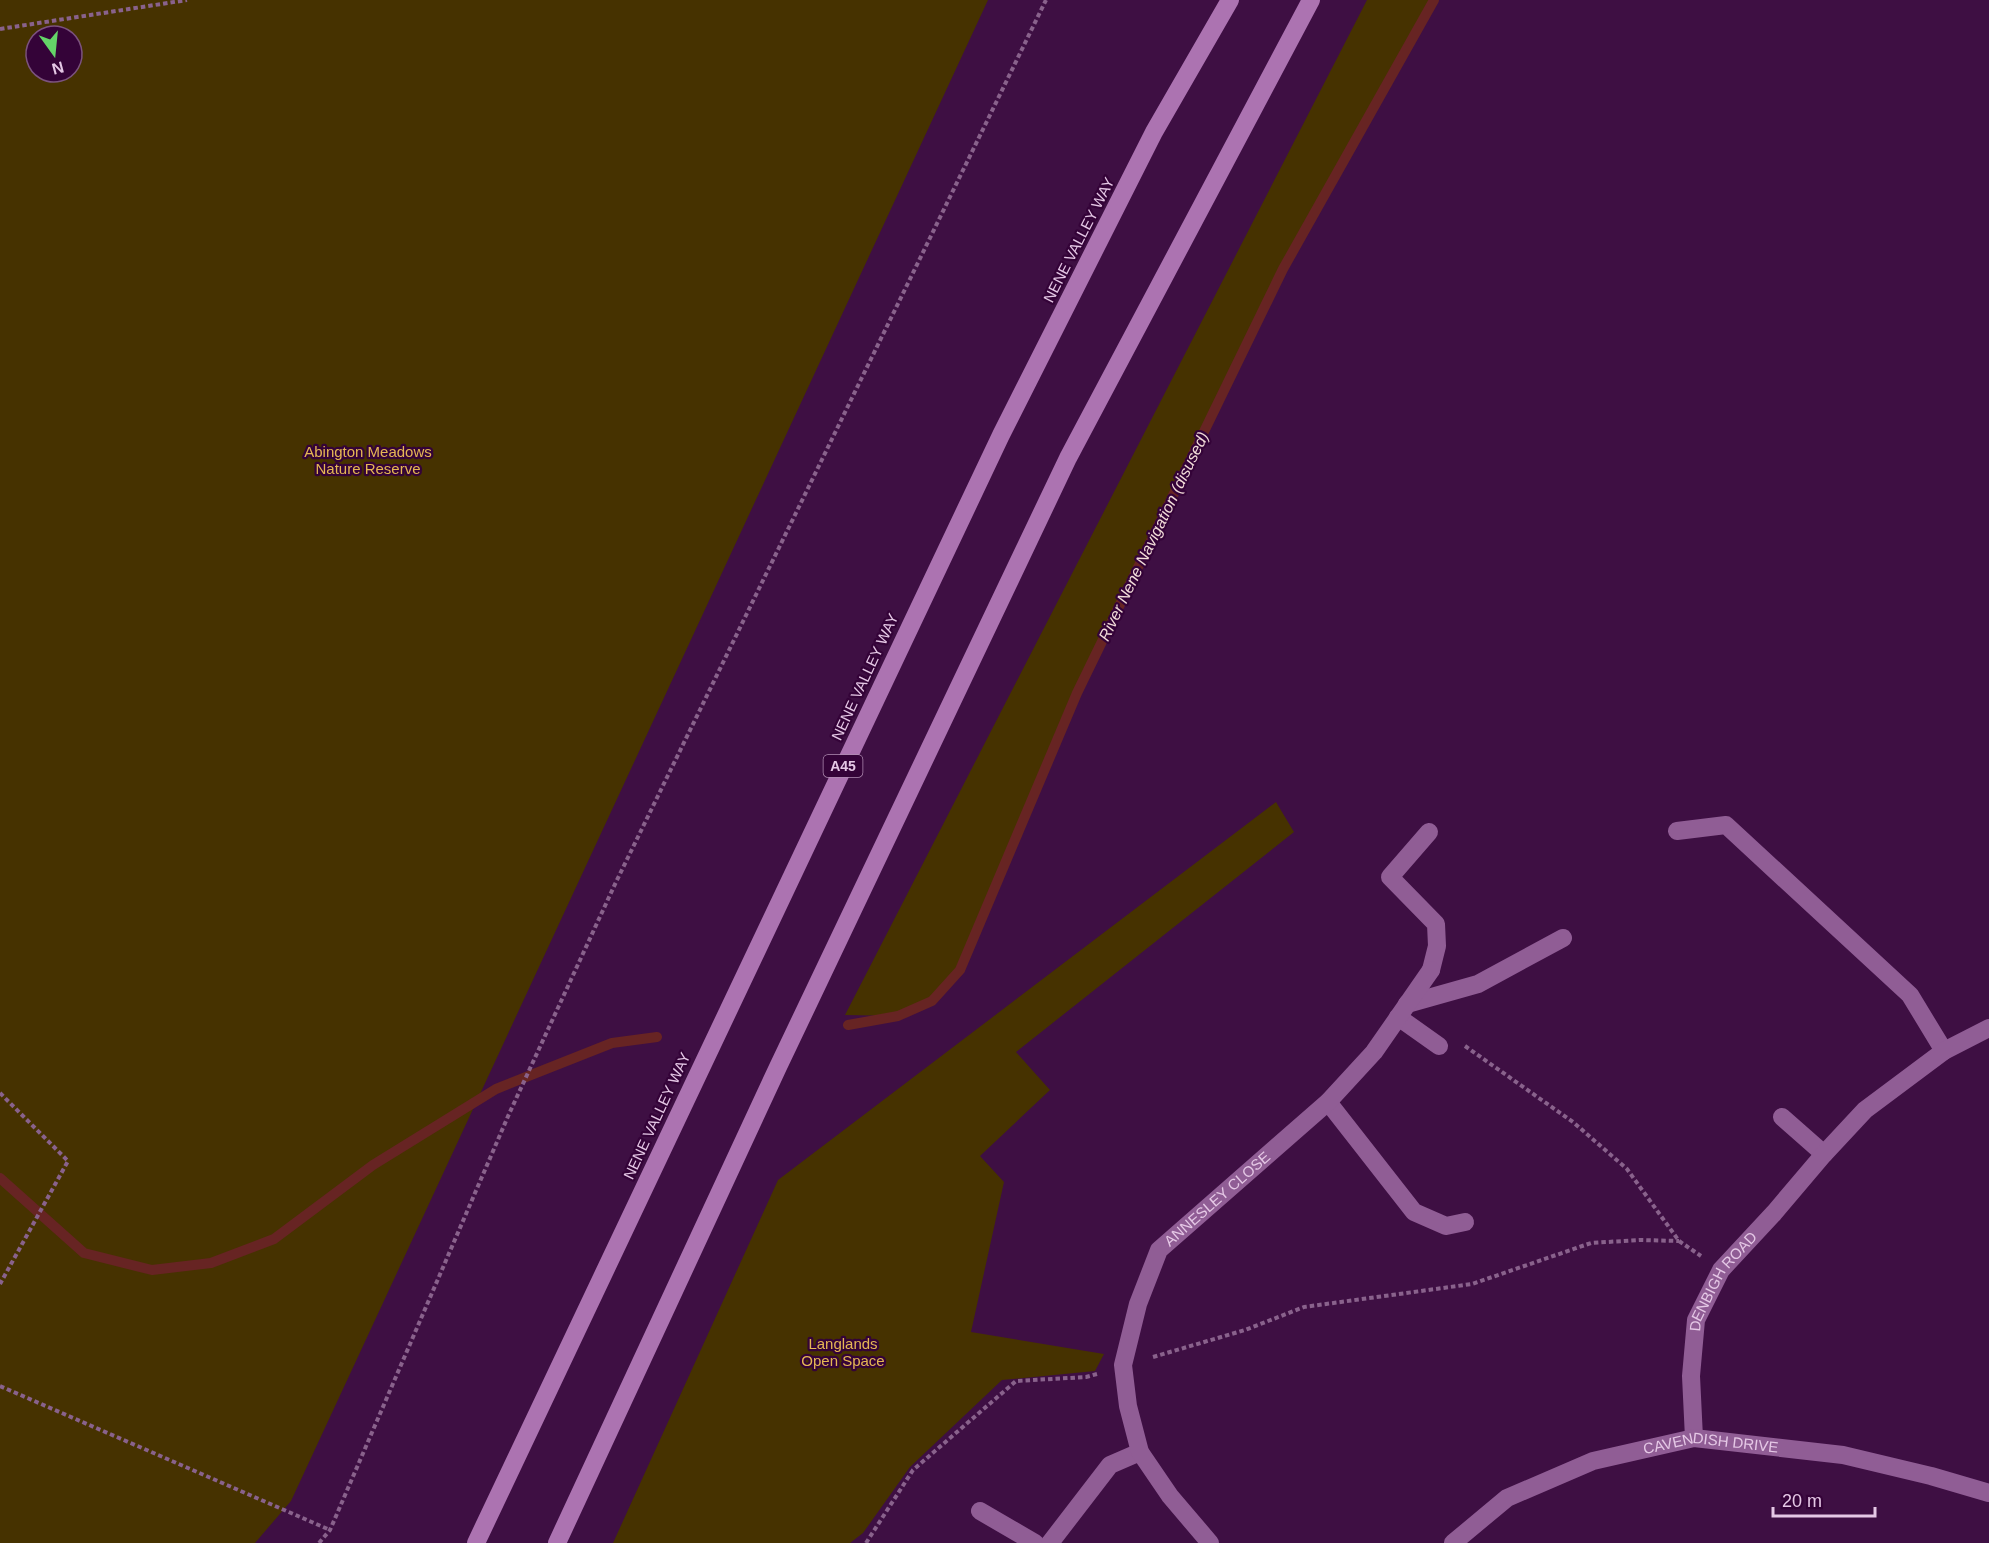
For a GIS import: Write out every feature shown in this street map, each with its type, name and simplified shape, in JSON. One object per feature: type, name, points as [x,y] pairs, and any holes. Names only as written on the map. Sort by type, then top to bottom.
[{"type":"highway","name":"NENE VALLEY WAY","points":[[476,1543],[1001,435],[1154,132],[1230,0]]},
{"type":"highway","points":[[557,1543],[773,1078],[1068,458],[1311,0]]},
{"type":"street","points":[[1677,831],[1726,825],[1910,995],[1944,1051]]},
{"type":"street","name":"ANNESLEY CLOSE","points":[[1210,1543],[1170,1496],[1140,1452],[1128,1406],[1123,1365],[1138,1305],[1159,1250],[1328,1102],[1374,1052],[1431,970],[1437,946],[1436,924],[1390,877],[1429,832]]},
{"type":"street","points":[[1439,1046],[1403,1010],[1478,984],[1563,938]]},
{"type":"street","name":"DENBIGH ROAD","points":[[1694,1438],[1691,1376],[1696,1320],[1721,1270],[1865,1110],[1944,1051],[1989,1028]]},
{"type":"street","points":[[1328,1102],[1414,1212],[1446,1226],[1465,1222]]},
{"type":"street","points":[[1782,1117],[1824,1154]]},
{"type":"street","name":"CAVENDISH DRIVE","points":[[1453,1543],[1508,1498],[1593,1461],[1694,1438],[1843,1455],[1931,1476],[1989,1493]]},
{"type":"street","points":[[1050,1543],[1110,1465],[1140,1452]]},
{"type":"street","points":[[980,1511],[1035,1543]]},
{"type":"path","points":[[0,29],[187,0]]},
{"type":"path","points":[[319,1543],[330,1530],[514,1104],[621,872],[1046,0]]},
{"type":"path","points":[[1439,1046],[1462,1045],[1573,1122],[1627,1169],[1678,1241],[1721,1270]]},
{"type":"path","points":[[0,1093],[68,1161],[0,1284]]},
{"type":"path","points":[[866,1543],[914,1470],[1016,1381],[1086,1377],[1245,1330],[1304,1307],[1472,1284],[1591,1243],[1639,1240],[1678,1241]]},
{"type":"path","points":[[0,1386],[330,1530]]},
{"type":"green space","name":"Abington Meadows Nature Reserve","points":[[0,0],[988,0],[291,1501],[255,1543],[0,1543]]},
{"type":"green space","points":[[1367,0],[1434,0],[1283,269],[1077,693],[960,970],[932,1001],[898,1016],[845,1015]]},
{"type":"green space","name":"Langlands Open Space","points":[[1276,802],[1294,832],[1016,1052],[1050,1090],[980,1156],[1004,1182],[971,1332],[1104,1354],[1095,1371],[1002,1380],[910,1467],[863,1533],[850,1543],[613,1543],[778,1180]]},
{"type":"waterway","name":"River Nene Navigation (disused)","points":[[848,1025],[898,1016],[932,1001],[960,970],[1077,693],[1283,269],[1434,0]]},
{"type":"waterway","name":"River Nene Navigation (disused)","points":[[0,1178],[84,1253],[152,1270],[211,1263],[274,1239],[373,1165],[496,1089],[612,1043],[657,1037]]}]
